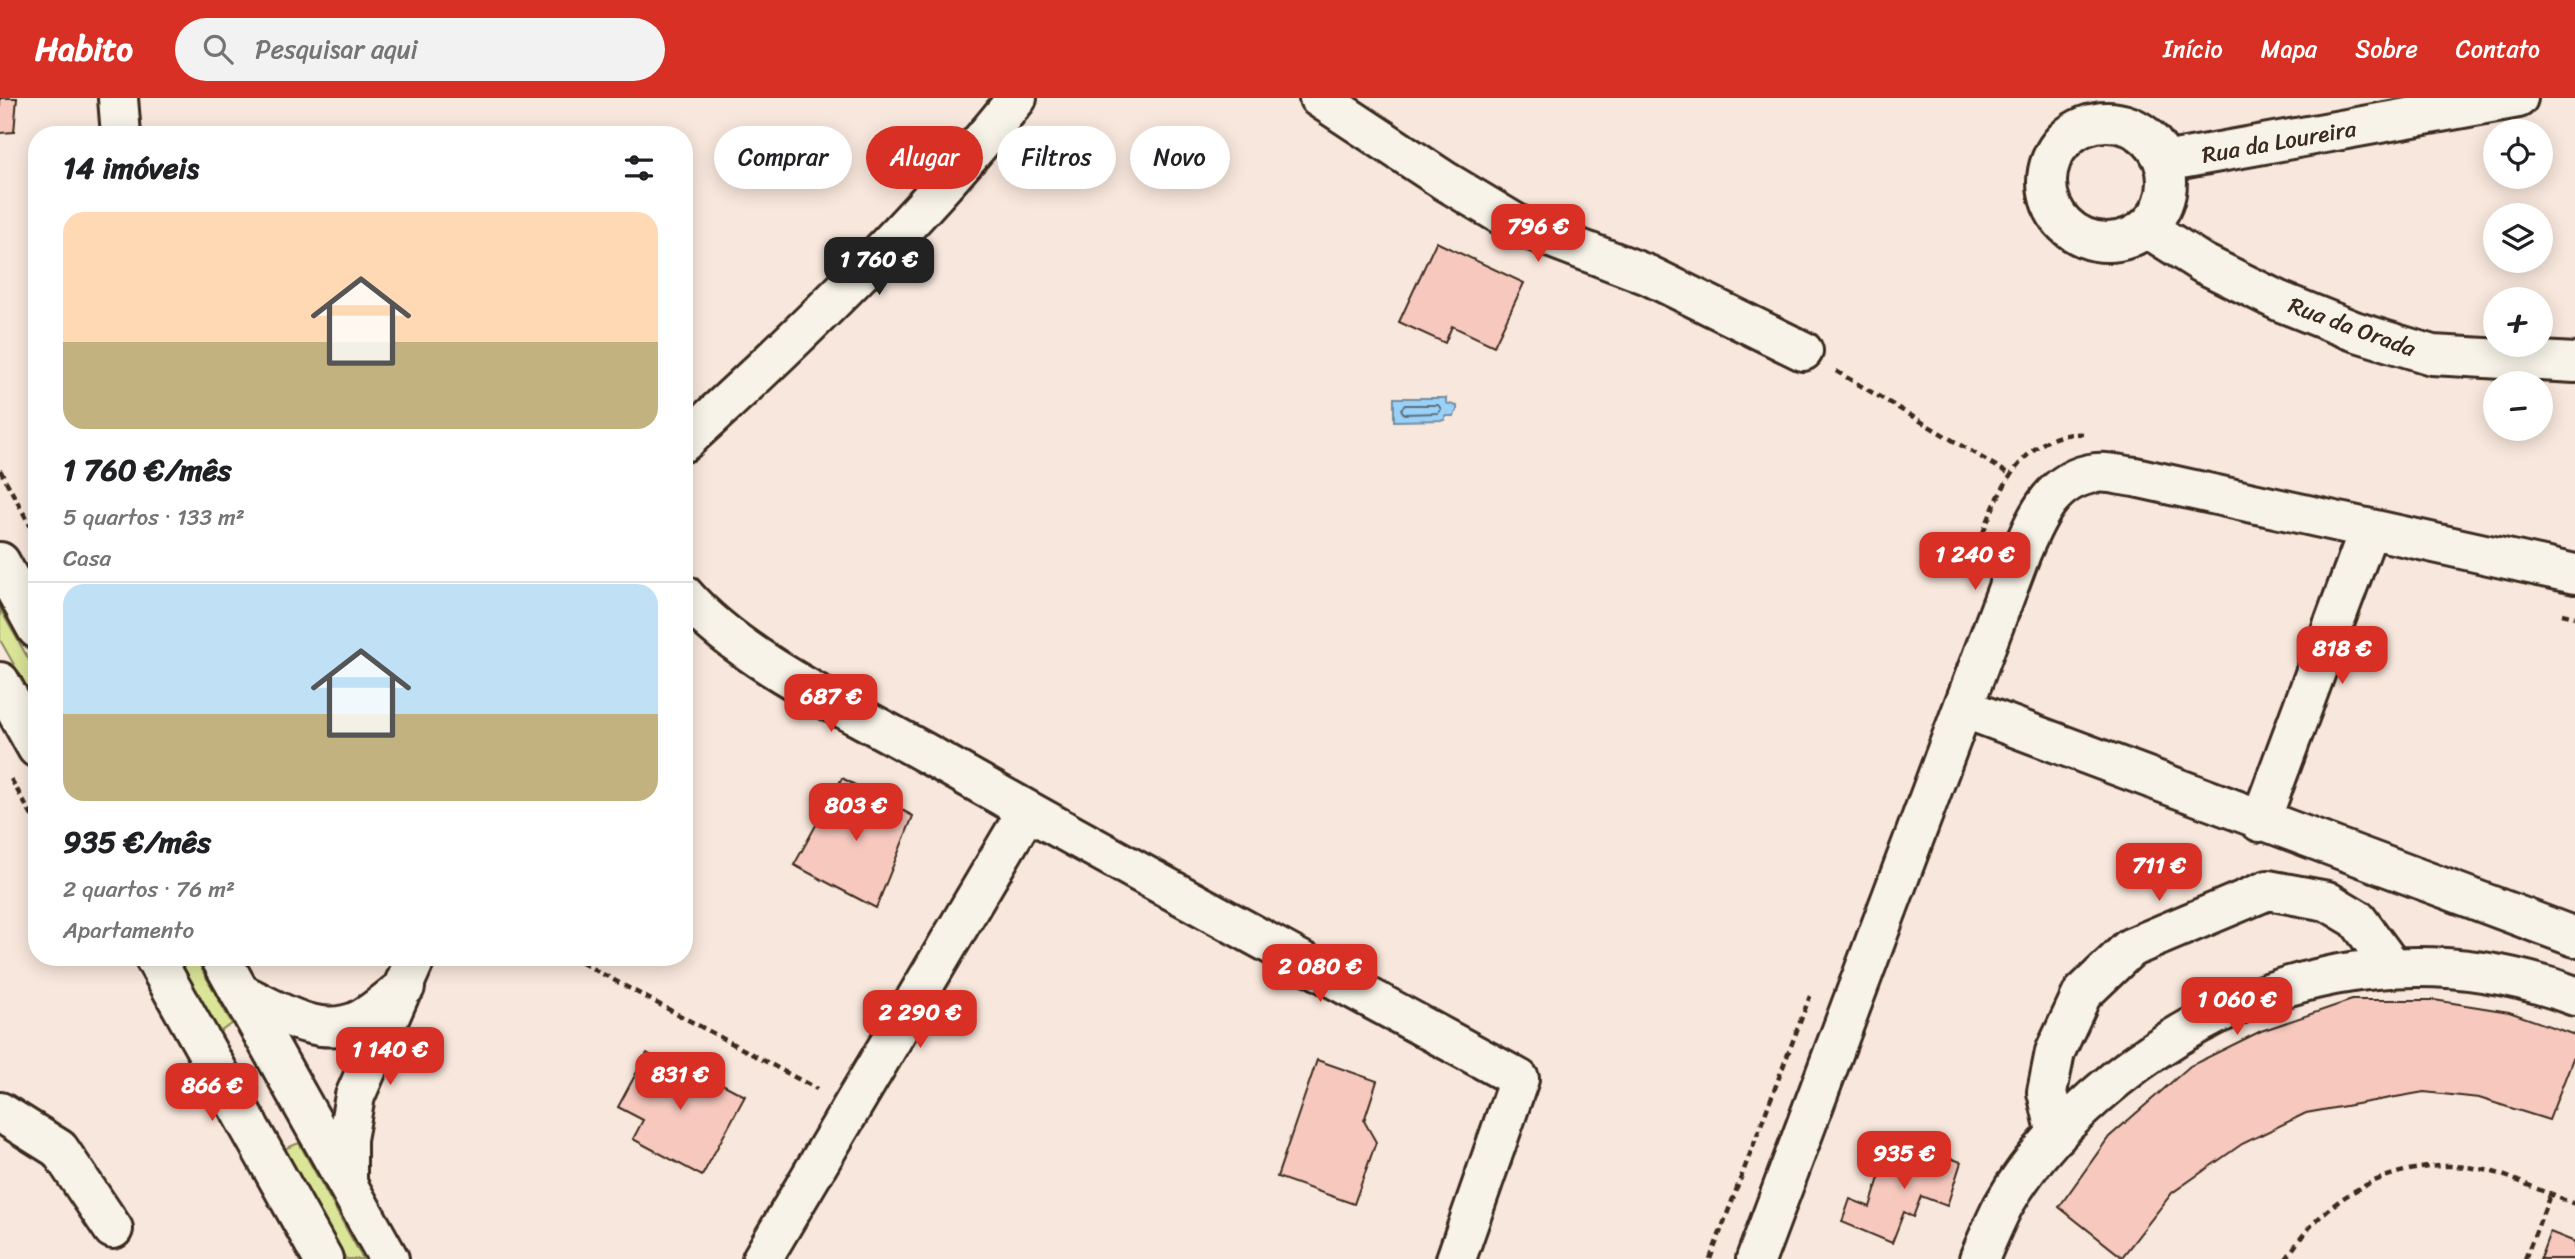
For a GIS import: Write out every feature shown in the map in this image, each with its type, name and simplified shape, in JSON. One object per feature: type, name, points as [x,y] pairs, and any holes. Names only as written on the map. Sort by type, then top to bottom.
[{"type":"street","points":[[118,98],[120,126]]},
{"type":"street","points":[[693,434],[805,331],[955,176],[1017,98]]},
{"type":"street","points":[[1320,98],[1445,181],[1520,226],[1647,275],[1803,351]]},
{"type":"street","name":"Rua da Loureira","points":[[2164,162],[2518,98]]},
{"type":"street","points":[[2102,110],[2132,127],[2157,148],[2164,162],[2167,180],[2165,198],[2158,214],[2147,228],[2132,238],[2098,243],[2082,238],[2067,228],[2048,199],[2046,182],[2056,149],[2102,110]]},
{"type":"street","name":"Rua da Orada","points":[[2147,228],[2213,268],[2279,301],[2354,331],[2432,355],[2575,363]]},
{"type":"street","points":[[1756,1259],[2038,512],[2060,487],[2096,472],[2135,477],[2575,574]]},
{"type":"street","points":[[2260,822],[2369,529]]},
{"type":"street","points":[[0,562],[28,613]]},
{"type":"street","points":[[693,605],[704,618],[780,670],[1027,811],[1520,1079],[1456,1259]]},
{"type":"street","points":[[0,682],[28,732]]},
{"type":"street","points":[[1963,708],[2260,822],[2575,937]]},
{"type":"street","points":[[762,1259],[1027,811]]},
{"type":"street","points":[[2057,1135],[2047,1093],[2055,1052],[2082,994],[2130,948],[2268,890],[2327,901],[2357,919],[2393,968]]},
{"type":"street","points":[[159,966],[323,1259]]},
{"type":"street","points":[[225,966],[389,1259]]},
{"type":"street","points":[[1979,1259],[2004,1205],[2057,1135],[2091,1099],[2145,1055],[2195,1023],[2257,995],[2321,978],[2393,968],[2457,969],[2531,980],[2575,996]]},
{"type":"street","points":[[240,993],[300,1022],[329,1028],[359,1020],[410,972]]},
{"type":"street","points":[[348,1183],[347,1139],[355,1096],[410,972]]},
{"type":"street","points":[[0,1112],[59,1149],[113,1228]]},
{"type":"path","points":[[1803,351],[2011,475]]},
{"type":"path","points":[[0,470],[28,521]]},
{"type":"path","points":[[6,771],[28,809]]},
{"type":"path","points":[[588,966],[827,1095]]},
{"type":"path","points":[[2286,1259],[2313,1224],[2354,1191],[2396,1172],[2445,1164],[2498,1174],[2575,1205]]},
{"type":"path","points":[[2525,1259],[2550,1195]]},
{"type":"green space","points":[[0,609],[28,658],[28,689],[0,640]]},
{"type":"green space","points":[[182,966],[200,966],[232,1024],[219,1032]]},
{"type":"green space","points":[[299,1143],[363,1259],[346,1259],[284,1149]]},
{"type":"water","points":[[1394,398],[1446,398],[1446,403],[1457,406],[1457,411],[1453,416],[1445,416],[1445,420],[1394,421]]},
{"type":"building","points":[[0,98],[17,98],[14,132],[0,133]]},
{"type":"building","points":[[1436,242],[1524,283],[1494,346],[1452,326],[1445,343],[1399,322]]},
{"type":"building","points":[[842,778],[913,816],[876,908],[794,865]]},
{"type":"building","points":[[2352,1000],[2434,1000],[2509,1012],[2575,1035],[2575,1053],[2549,1120],[2479,1098],[2424,1092],[2306,1113],[2242,1144],[2172,1193],[2122,1257],[2059,1207],[2109,1137],[2190,1066],[2261,1031]]},
{"type":"building","points":[[647,1053],[679,1071],[683,1063],[745,1096],[702,1176],[633,1139],[643,1120],[618,1107]]},
{"type":"building","points":[[1317,1060],[1377,1081],[1364,1121],[1376,1142],[1354,1204],[1277,1177]]},
{"type":"building","points":[[1913,1144],[1961,1162],[1947,1206],[1921,1196],[1913,1217],[1904,1212],[1892,1243],[1842,1222],[1850,1199],[1870,1207],[1886,1155],[1906,1161]]},
{"type":"building","points":[[2550,1232],[2575,1242],[2575,1259],[2540,1259]]}]
